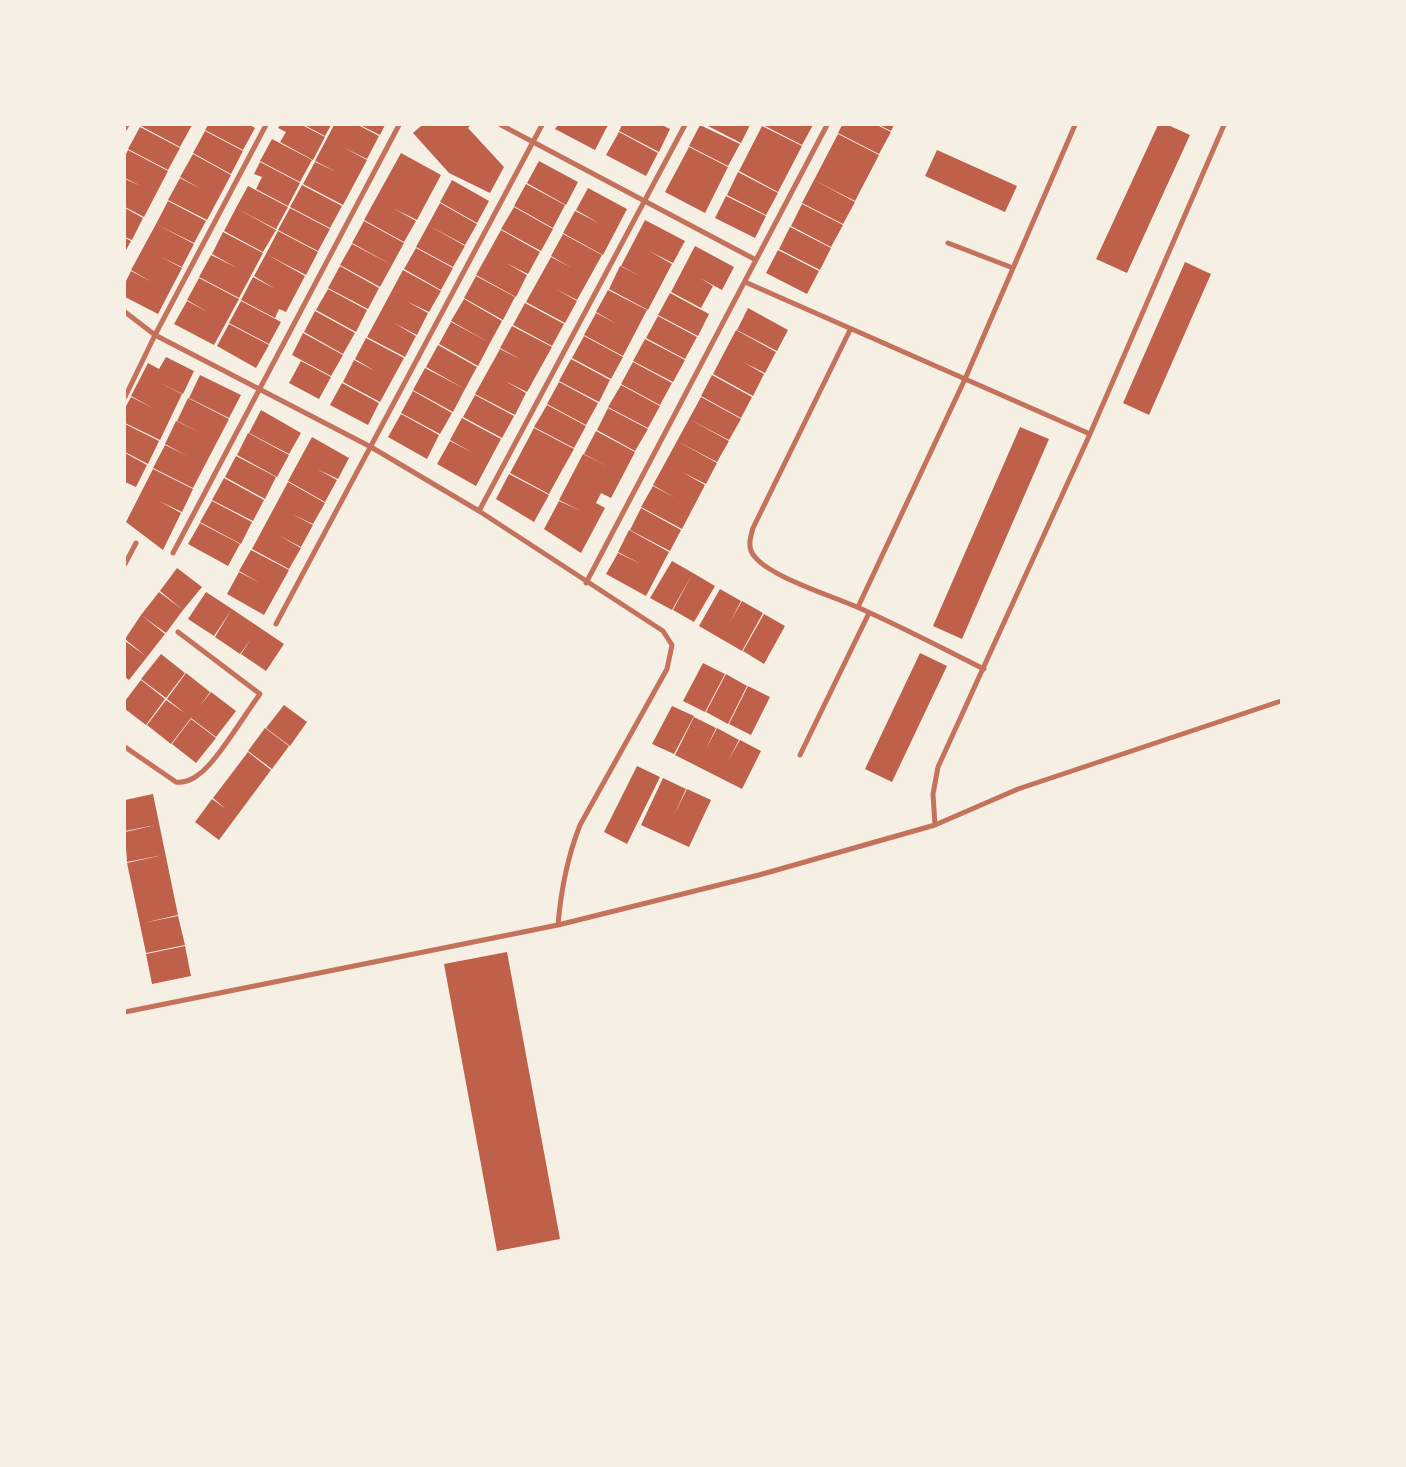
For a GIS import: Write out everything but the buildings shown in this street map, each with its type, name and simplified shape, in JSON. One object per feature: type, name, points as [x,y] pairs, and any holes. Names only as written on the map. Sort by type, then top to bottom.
[{"type":"street","points":[[125,397],[155,335],[266,125]]},
{"type":"street","points":[[173,553],[399,125]]},
{"type":"street","points":[[502,125],[756,260]]},
{"type":"street","points":[[276,624],[542,125]]},
{"type":"street","points":[[479,510],[685,125]]},
{"type":"street","points":[[586,583],[827,125]]},
{"type":"street","points":[[858,608],[965,379],[1075,125]]},
{"type":"street","points":[[935,825],[933,794],[936,771],[1090,434],[1224,125]]},
{"type":"street","points":[[948,243],[1013,268]]},
{"type":"street","points":[[744,282],[1090,434]]},
{"type":"street","points":[[125,312],[155,335],[371,447],[479,510],[670,639],[672,653],[667,669],[580,825],[564,874],[558,925]]},
{"type":"street","points":[[850,330],[753,528],[750,545],[756,560],[775,572],[869,613],[984,668]]},
{"type":"street","points":[[125,564],[136,543]]},
{"type":"street","points":[[800,755],[869,613]]},
{"type":"street","points":[[125,747],[176,782],[186,781],[198,776],[209,765],[260,694],[178,632]]},
{"type":"street","points":[[125,1012],[558,925],[760,875],[935,825],[1018,789],[1281,701]]}]
